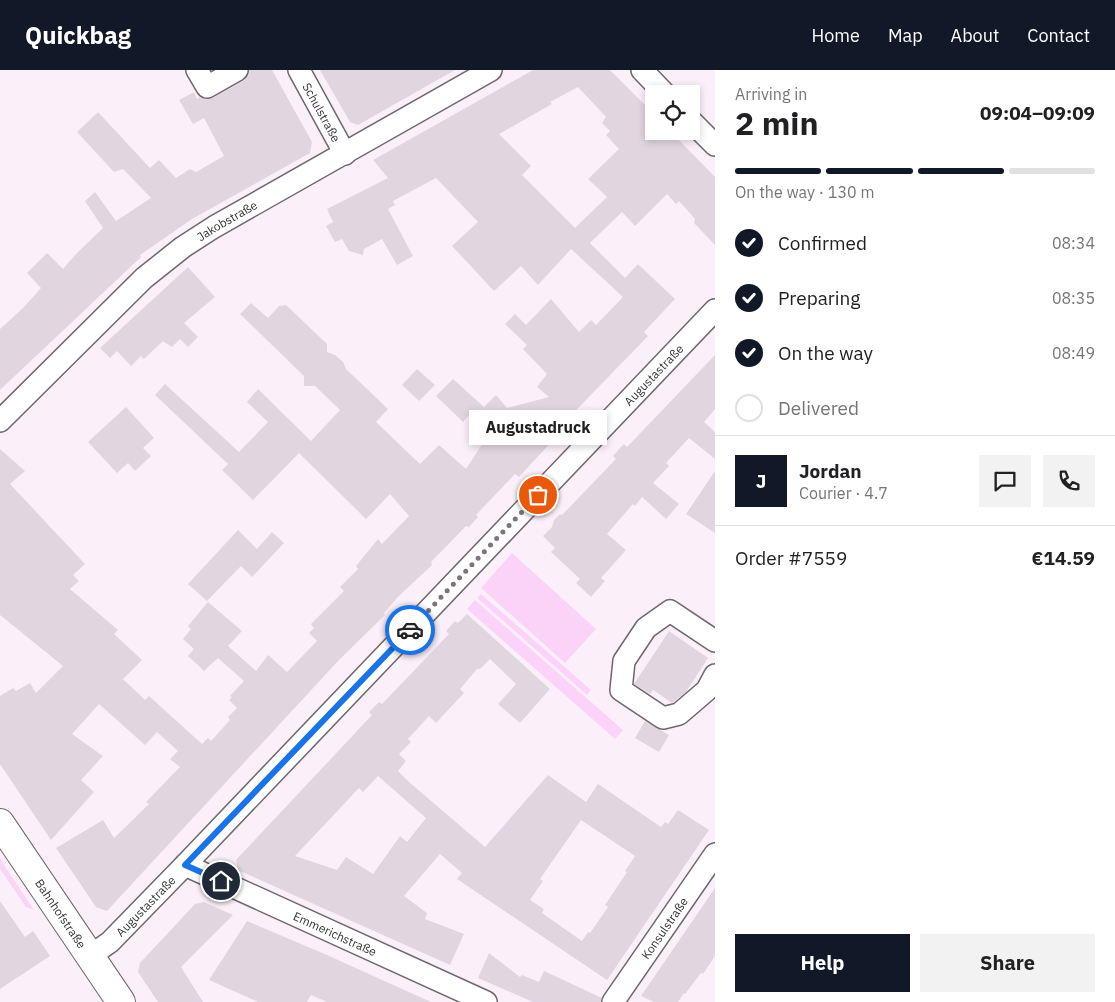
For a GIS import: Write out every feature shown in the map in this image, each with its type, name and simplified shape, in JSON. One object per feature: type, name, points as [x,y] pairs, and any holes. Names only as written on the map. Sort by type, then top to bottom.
[{"type":"main road","name":"Bahnhofstraße","points":[[0,823],[121,1002]]},
{"type":"street","points":[[197,70],[207,87],[237,70]]},
{"type":"street","name":"Schulstraße","points":[[299,70],[345,154]]},
{"type":"street","name":"Jakobstraße","points":[[0,422],[144,278],[183,248],[214,227],[491,70]]},
{"type":"street","points":[[642,70],[656,85]]},
{"type":"street","points":[[700,130],[715,145]]},
{"type":"street","name":"Augustastraße","points":[[90,956],[110,942],[185,865],[715,310]]},
{"type":"street","points":[[712,687],[678,714],[662,718],[621,690],[624,661],[646,628],[670,611],[715,641]]},
{"type":"street","name":"Konsulstraße","points":[[613,1002],[715,854]]},
{"type":"street","name":"Emmerichstraße","points":[[185,865],[486,1002]]},
{"type":"shaded area","points":[[512,553],[596,629],[565,663],[481,588]]},
{"type":"shaded area","points":[[481,594],[591,690],[587,695],[477,598]]},
{"type":"shaded area","points":[[475,600],[623,730],[615,739],[467,609]]},
{"type":"shaded area","points":[[0,859],[34,910],[26,907],[0,869]]},
{"type":"building","points":[[249,70],[272,70],[312,142],[310,153],[192,219],[140,255],[141,257],[0,390],[0,329],[41,288],[27,273],[47,253],[63,269],[103,228],[85,201],[95,192],[116,221],[151,198],[123,169],[114,172],[77,132],[98,112],[150,168],[159,160],[176,178],[190,169],[196,172],[224,156],[204,118],[193,124],[179,100],[194,92],[197,99],[200,97],[206,99],[213,98],[243,81],[248,76]]},
{"type":"building","points":[[320,70],[455,70],[358,125],[350,122]]},
{"type":"building","points":[[533,70],[610,70],[645,105],[645,140],[679,140],[715,177],[715,245],[694,223],[695,219],[679,201],[676,204],[667,194],[635,226],[622,212],[590,243],[625,278],[638,264],[675,299],[644,332],[648,336],[551,436],[554,439],[519,477],[515,474],[476,515],[478,517],[469,527],[466,526],[431,562],[432,565],[398,597],[384,613],[385,615],[338,661],[107,911],[96,907],[56,848],[103,820],[114,838],[149,804],[146,802],[180,767],[170,759],[178,751],[157,732],[145,745],[99,704],[72,734],[103,756],[81,780],[94,792],[51,840],[0,764],[0,696],[13,688],[16,691],[30,683],[36,693],[63,666],[0,615],[0,449],[25,471],[10,484],[85,564],[73,575],[79,581],[70,589],[118,630],[114,634],[142,660],[123,679],[145,700],[149,696],[202,744],[208,738],[211,741],[230,720],[228,717],[237,708],[229,700],[232,697],[230,696],[244,681],[218,658],[204,671],[188,656],[194,649],[183,639],[191,629],[188,626],[208,602],[242,631],[228,646],[256,671],[268,655],[287,672],[317,641],[309,633],[314,628],[311,624],[344,591],[340,587],[358,569],[356,566],[378,539],[382,544],[409,516],[390,494],[366,519],[299,453],[253,500],[222,470],[228,464],[155,395],[165,384],[239,452],[268,422],[247,402],[258,389],[311,441],[340,410],[315,386],[304,386],[304,376],[240,314],[251,303],[268,318],[279,306],[286,305],[327,344],[327,352],[335,355],[343,362],[346,369],[388,409],[376,422],[420,464],[439,445],[466,469],[488,435],[468,416],[463,422],[436,396],[453,379],[484,407],[496,395],[507,408],[549,397],[537,387],[547,374],[523,349],[527,345],[505,324],[515,314],[526,325],[551,299],[579,332],[591,320],[596,325],[623,297],[571,249],[538,285],[521,266],[494,291],[452,246],[478,222],[436,178],[393,201],[395,205],[388,209],[413,256],[397,265],[382,239],[364,249],[363,255],[349,251],[342,239],[335,242],[326,226],[333,222],[327,209],[388,178],[373,160]],"holes":[[[578,87],[606,117],[602,123],[610,131],[606,135],[619,149],[588,179],[607,197],[575,228],[522,175],[531,166],[499,134]]]},
{"type":"building","points":[[188,267],[215,297],[184,323],[198,337],[188,347],[180,339],[172,347],[163,341],[144,359],[141,356],[131,366],[117,351],[110,358],[100,348]]},
{"type":"building","points":[[715,355],[715,409],[704,422],[715,432],[715,459],[689,438],[666,463],[669,466],[653,483],[679,504],[666,519],[642,497],[635,506],[633,504],[607,534],[626,550],[601,578],[605,581],[591,597],[576,583],[580,579],[551,552],[555,548],[543,536],[552,527],[554,520],[560,514],[562,515],[616,459],[613,456],[620,448],[624,444],[627,447]]},
{"type":"building","points":[[417,369],[435,385],[419,401],[402,385]]},
{"type":"building","points":[[126,407],[154,438],[143,448],[151,456],[135,471],[128,463],[117,473],[88,442]]},
{"type":"building","points":[[715,471],[715,533],[686,514]]},
{"type":"building","points":[[238,530],[257,549],[272,532],[284,543],[252,577],[241,566],[207,601],[188,584]]},
{"type":"building","points":[[467,614],[550,689],[520,723],[498,704],[516,684],[490,659],[480,669],[477,669],[460,689],[464,693],[436,723],[429,716],[408,739],[411,742],[399,754],[406,761],[398,771],[485,847],[548,775],[586,802],[598,784],[661,827],[665,822],[668,824],[678,810],[709,830],[607,980],[457,879],[462,873],[440,854],[404,896],[427,913],[425,919],[464,934],[450,965],[238,870],[236,860],[372,715],[369,712],[379,702],[382,704],[449,634],[446,631],[455,621],[458,623]],"holes":[[[378,776],[426,818],[407,842],[400,836],[373,874],[346,857],[337,870],[295,856],[359,788],[363,792]],[[581,820],[635,856],[625,871],[627,872],[605,905],[608,907],[582,941],[542,913],[544,909],[530,900],[543,881],[540,879]]]},
{"type":"building","points":[[669,631],[708,658],[686,692],[672,703],[653,690],[650,694],[634,684]]},
{"type":"building","points":[[645,721],[669,735],[659,752],[635,738]]},
{"type":"building","points":[[715,888],[715,956],[703,974],[701,973],[678,1002],[654,1002],[641,996]]},
{"type":"building","points":[[0,901],[25,937],[33,931],[50,956],[0,989]]},
{"type":"building","points":[[204,902],[233,915],[181,967],[203,1002],[158,1002],[138,972],[140,963],[195,904]]},
{"type":"building","points":[[247,921],[431,1002],[327,1002],[311,995],[307,1002],[258,1002],[209,980]]},
{"type":"building","points":[[489,953],[520,977],[522,975],[539,982],[544,971],[602,998],[601,1002],[533,1002],[478,978]]},
{"type":"way so far","points":[[410,630],[538,495]]},
{"type":"place","name":"Augustadruck","points":[[538,495]]},
{"type":"route","points":[[221,881],[185,865],[410,630]]}]
